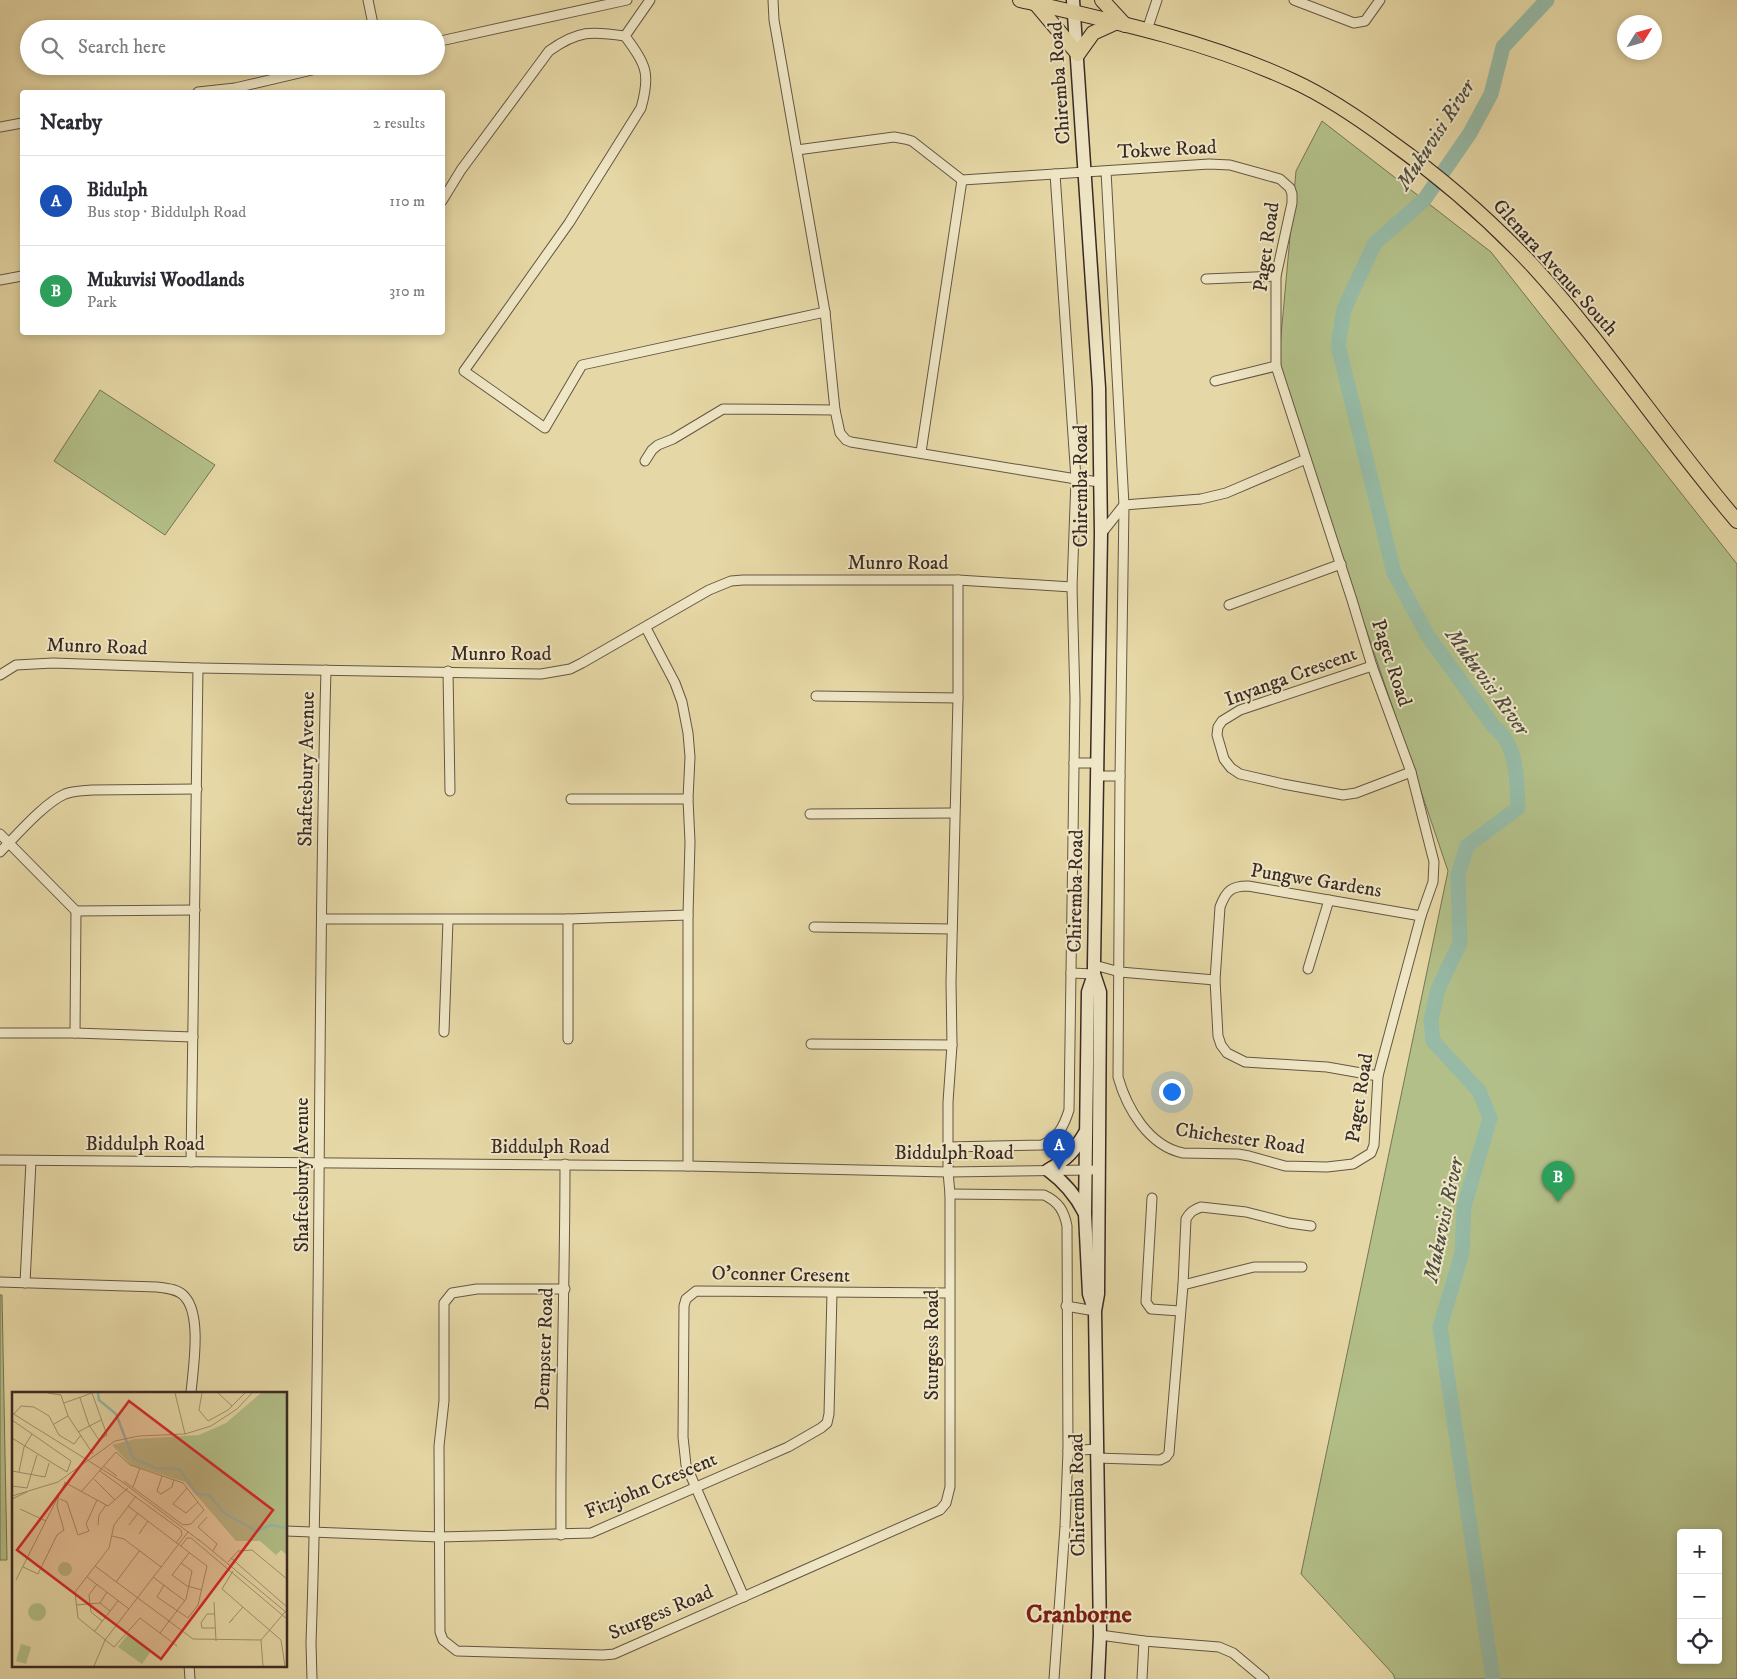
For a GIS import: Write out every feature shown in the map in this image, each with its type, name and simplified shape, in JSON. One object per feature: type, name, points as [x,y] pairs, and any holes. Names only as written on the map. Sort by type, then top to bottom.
[{"type":"main road","name":"Glenara Avenue South","points":[[1020,0],[1036,4],[1073,6],[1120,24],[1221,52],[1294,82],[1349,112],[1432,171],[1474,207],[1510,242],[1558,296],[1737,521]]},
{"type":"main road","points":[[1036,4],[1078,54],[1093,32],[1120,24],[1102,0]]},
{"type":"main road","name":"Chiremba Road","points":[[1073,6],[1078,54],[1084,171],[1100,388],[1100,534],[1094,969],[1088,992],[1086,1132],[1092,1169],[1085,1214],[1089,1294],[1095,1311]]},
{"type":"main road","name":"Chiremba Road","points":[[1094,969],[1100,992],[1092,1169],[1098,1294],[1095,1311],[1100,1635],[1098,1679]]},
{"type":"main road","points":[[1085,1214],[1078,1200],[1068,1187],[1048,1170],[1066,1160],[1073,1153],[1086,1132]]},
{"type":"street","points":[[368,0],[372,20]]},
{"type":"street","points":[[445,40],[627,0]]},
{"type":"street","points":[[625,36],[650,0]]},
{"type":"street","points":[[773,0],[774,20],[825,312],[835,410],[840,433],[846,440],[1100,482]]},
{"type":"street","points":[[1147,30],[1157,0]]},
{"type":"street","points":[[1294,0],[1354,23],[1365,21],[1380,0]]},
{"type":"street","points":[[445,196],[461,170],[550,51],[563,41],[578,35],[598,32],[625,36],[639,56],[645,70],[647,87],[641,108],[569,223],[464,371],[545,428],[582,365],[825,312]]},
{"type":"street","points":[[216,90],[235,88],[291,75]]},
{"type":"street","points":[[0,127],[20,123]]},
{"type":"street","points":[[797,150],[894,137],[905,138],[912,141],[962,180],[921,452]]},
{"type":"street","name":"Tokwe Road","points":[[962,180],[1182,165],[1230,165],[1280,179]]},
{"type":"street","name":"Chiremba Road","points":[[1106,171],[1124,505],[1118,1077]]},
{"type":"street","points":[[948,1147],[1042,1145],[1050,1142],[1057,1135],[1064,1125],[1069,1110],[1075,699],[1072,587],[1076,479],[1055,174]]},
{"type":"street","name":"Paget Road","points":[[1280,179],[1290,188],[1292,203],[1276,276],[1276,366],[1372,666],[1411,772],[1434,862],[1433,882],[1421,916],[1378,1076],[1374,1145],[1371,1153],[1364,1159]]},
{"type":"street","points":[[0,280],[20,276]]},
{"type":"street","points":[[1206,280],[1276,276]]},
{"type":"street","points":[[1215,381],[1276,366]]},
{"type":"street","points":[[645,461],[652,450],[658,445],[673,439],[723,410],[835,410]]},
{"type":"street","points":[[1100,534],[1124,505],[1201,499],[1213,496],[1306,459]]},
{"type":"street","points":[[1229,606],[1340,564]]},
{"type":"street","name":"Munro Road","points":[[0,676],[16,665],[26,663],[541,674],[570,669],[593,658],[710,590],[731,581],[958,580],[1072,587]]},
{"type":"street","name":"Sturgess Road","points":[[565,1289],[477,1289],[452,1293],[444,1303],[444,1401],[439,1446],[440,1632],[443,1640],[457,1651],[614,1654],[940,1510],[946,1503],[950,1487],[950,1194],[948,1172],[948,1102],[952,1045],[954,812],[958,698],[958,580]]},
{"type":"street","points":[[646,628],[675,683],[682,702],[687,722],[689,745],[688,1166]]},
{"type":"street","name":"Inyanga Crescent","points":[[1372,666],[1240,710],[1228,716],[1218,727],[1217,735],[1224,759],[1231,768],[1240,774],[1343,795],[1356,793],[1411,772]]},
{"type":"street","points":[[191,1162],[198,668]]},
{"type":"street","name":"Shaftesbury Avenue","points":[[312,1679],[326,670]]},
{"type":"street","points":[[448,671],[450,791]]},
{"type":"street","points":[[816,696],[958,698]]},
{"type":"street","points":[[1074,763],[1120,776]]},
{"type":"street","points":[[0,852],[52,802],[76,791],[197,789]]},
{"type":"street","points":[[571,799],[688,799]]},
{"type":"street","points":[[810,814],[954,812]]},
{"type":"street","points":[[0,834],[76,910],[195,910]]},
{"type":"street","name":"Pungwe Gardens","points":[[1378,1076],[1327,1067],[1245,1062],[1226,1053],[1221,1046],[1218,1036],[1215,980],[1220,907],[1224,896],[1230,890],[1237,886],[1248,886],[1421,916]]},
{"type":"street","points":[[1308,969],[1329,900]]},
{"type":"street","points":[[75,1033],[76,910]]},
{"type":"street","points":[[322,918],[448,920],[688,915]]},
{"type":"street","points":[[568,919],[568,1039]]},
{"type":"street","points":[[444,1032],[448,920]]},
{"type":"street","points":[[814,927],[952,929]]},
{"type":"street","points":[[1071,973],[1094,969],[1215,980]]},
{"type":"street","points":[[0,1033],[75,1033],[194,1037]]},
{"type":"street","points":[[812,1044],[952,1045]]},
{"type":"street","name":"Chichester Road","points":[[1118,1077],[1128,1106],[1138,1121],[1163,1146],[1172,1150],[1183,1153],[1249,1156],[1297,1167],[1327,1167],[1353,1164],[1364,1159]]},
{"type":"street","name":"Biddulph Road","points":[[0,1160],[565,1164],[948,1172],[1092,1169]]},
{"type":"street","points":[[25,1283],[31,1161]]},
{"type":"street","name":"Dempster Road","points":[[561,1534],[560,1426],[565,1289],[565,1164]]},
{"type":"street","points":[[950,1194],[1044,1195],[1059,1205],[1067,1226],[1068,1451],[1054,1679]]},
{"type":"street","points":[[1152,1198],[1146,1302],[1151,1309],[1180,1311]]},
{"type":"street","points":[[1068,1451],[1160,1460],[1169,1453],[1183,1285],[1186,1219],[1189,1213],[1201,1208],[1246,1212],[1311,1226]]},
{"type":"street","points":[[1183,1285],[1254,1268],[1302,1267]]},
{"type":"street","points":[[0,1282],[157,1287],[177,1291],[190,1304],[194,1317],[192,1392]]},
{"type":"street","name":"O'conner Cresent","points":[[744,1597],[686,1465],[683,1437],[684,1306],[686,1299],[696,1291],[949,1293]]},
{"type":"street","name":"Fitzjohn Crescent","points":[[288,1530],[439,1537],[591,1533],[694,1486],[788,1447],[813,1434],[827,1423],[829,1414],[832,1293]]},
{"type":"street","points":[[1066,1306],[1095,1311]]},
{"type":"street","points":[[1100,1635],[1144,1641],[1219,1647],[1233,1653],[1264,1679]]},
{"type":"street","points":[[1142,1679],[1144,1641]]},
{"type":"street","points":[[190,1666],[190,1679]]},
{"type":"green space","points":[[1322,121],[1491,252],[1737,564],[1737,1679],[1395,1679],[1393,1674],[1301,1574],[1448,871],[1278,369],[1296,171]]},
{"type":"green space","points":[[100,390],[215,465],[165,535],[54,461]]},
{"type":"green space","points":[[0,1295],[2,1295],[7,1560],[0,1560]]},
{"type":"waterway","name":"Mukuvisi River","points":[[1493,1679],[1440,1327],[1462,1253],[1464,1207],[1490,1118],[1479,1091],[1433,1041],[1431,1020],[1438,989],[1460,943],[1458,875],[1467,846],[1518,808],[1515,764],[1508,743],[1494,727],[1428,636],[1394,573],[1338,345],[1344,309],[1375,243],[1424,200],[1470,133],[1491,94],[1503,47],[1547,0]]},
{"type":"place","name":"Bidulph","points":[[1059,1170]]},
{"type":"place","name":"Mukuvisi Woodlands","points":[[1558,1202]]},
{"type":"district","name":"Cranborne","points":[[1079,1614]]}]
